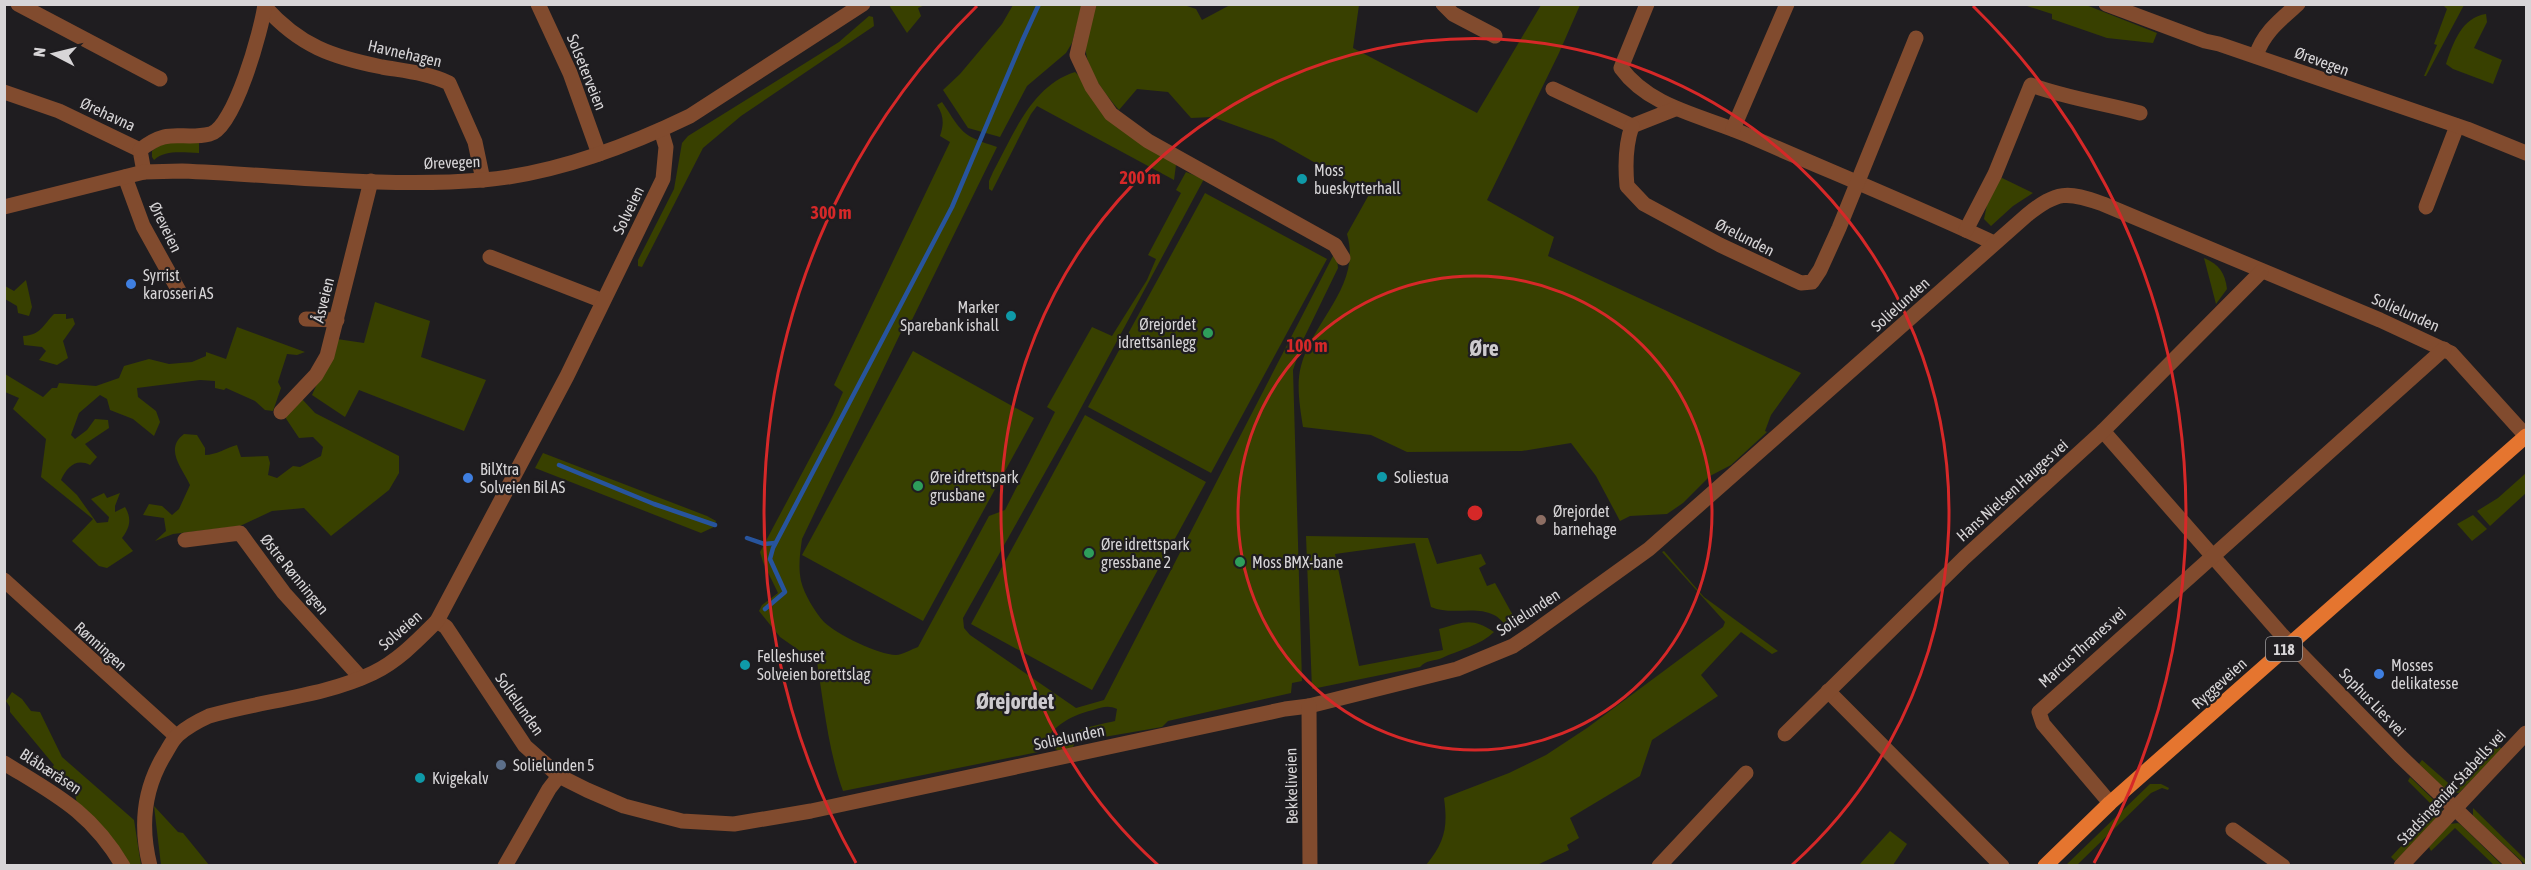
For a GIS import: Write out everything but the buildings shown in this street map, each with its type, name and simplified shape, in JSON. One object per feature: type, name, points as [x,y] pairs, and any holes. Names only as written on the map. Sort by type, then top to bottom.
[{"type":"main road","name":"Ryggeveien","points":[[2045,866],[2110,803],[2526,436]]},
{"type":"street","points":[[18,4],[160,79]]},
{"type":"street","name":"Solseterveien","points":[[538,4],[570,73],[599,154]]},
{"type":"street","name":"Ørevegen","points":[[4,207],[144,172],[261,174],[371,181],[483,180],[554,168],[599,154],[660,130],[708,106],[863,4]]},
{"type":"street","points":[[1089,4],[1077,55],[1092,87],[1111,114],[1148,141],[1335,245],[1343,258]]},
{"type":"street","points":[[1443,4],[1454,15],[1495,36]]},
{"type":"street","points":[[1647,4],[1621,68],[1633,85],[1675,109],[1733,129],[1994,243]]},
{"type":"street","points":[[1733,129],[1787,4]]},
{"type":"street","name":"Ørevegen","points":[[2106,4],[2205,41],[2256,56],[2457,126],[2526,153]]},
{"type":"street","points":[[2256,56],[2260,42],[2272,27],[2298,4]]},
{"type":"street","name":"Havnehagen","points":[[140,150],[153,139],[170,134],[213,134],[221,129],[230,114],[248,70],[265,6]]},
{"type":"street","name":"Havnehagen","points":[[265,6],[292,34],[328,53],[374,65],[435,76],[449,83],[475,142],[483,180]]},
{"type":"street","points":[[1857,183],[1916,38]]},
{"type":"street","points":[[1966,230],[1995,174],[2031,85],[2061,96],[2088,99],[2140,113]]},
{"type":"street","points":[[1553,89],[1632,126],[1675,109]]},
{"type":"street","name":"Ørehavna","points":[[4,92],[59,111],[140,150],[144,172]]},
{"type":"street","name":"Ørelunden","points":[[1632,126],[1625,159],[1627,186],[1644,204],[1720,245],[1801,282],[1812,282],[1820,270],[1857,183]]},
{"type":"street","points":[[2426,207],[2457,126]]},
{"type":"street","name":"Solveien","points":[[150,866],[145,833],[147,800],[158,765],[176,736],[210,716],[249,705],[310,693],[361,678],[392,661],[437,621],[567,376],[663,179],[666,147],[660,130]]},
{"type":"street","name":"Øreveien","points":[[125,177],[143,226],[179,291]]},
{"type":"street","name":"Åsveien","points":[[281,412],[316,375],[327,356],[371,181]]},
{"type":"street","name":"Solielunden","points":[[437,621],[446,627],[519,739],[560,776],[624,806],[655,815],[682,821],[734,824],[811,811],[1285,709],[1309,706],[1458,669],[1513,646],[1649,549],[1811,408],[1994,243],[2046,200],[2058,196],[2081,196],[2260,272],[2370,315],[2444,349],[2457,356],[2526,436]]},
{"type":"street","points":[[490,257],[603,301]]},
{"type":"street","name":"Hans Nielsen Hauges vei","points":[[1785,734],[1964,558],[2103,431],[2260,272]]},
{"type":"street","points":[[306,319],[337,320]]},
{"type":"street","name":"Marcus Thranes vei","points":[[2110,803],[2043,724],[2039,712],[2444,349]]},
{"type":"street","points":[[2103,431],[2211,556]]},
{"type":"street","name":"Østre Rønningen","points":[[185,540],[240,533],[284,594],[361,678]]},
{"type":"street","name":"Sophus Lies vei","points":[[2211,556],[2290,644],[2400,756],[2515,866]]},
{"type":"street","name":"Rønningen","points":[[4,580],[176,736]]},
{"type":"street","points":[[1828,691],[2002,866]]},
{"type":"street","name":"Bekkeliveien","points":[[1309,706],[1310,866]]},
{"type":"street","name":"Stadsingeniør Stabells vei","points":[[2401,866],[2526,733]]},
{"type":"street","name":"Blåbæråsen","points":[[4,763],[54,792],[82,814],[123,866]]},
{"type":"street","points":[[1659,866],[1746,773]]},
{"type":"street","points":[[506,866],[549,789],[560,776]]},
{"type":"street","points":[[2233,830],[2283,866]]},
{"type":"green space","points":[[889,5],[925,5],[918,8],[921,16],[907,33]]},
{"type":"green space","points":[[1013,5],[1082,5],[1072,43],[1066,53],[1027,86],[1000,137],[968,128],[943,90],[960,74],[1002,24]]},
{"type":"green space","points":[[1095,5],[1184,5],[1196,9],[1202,20],[1230,5],[1359,5],[1353,48],[1477,113],[1541,5],[1580,5],[1487,200],[1554,237],[1548,256],[1801,373],[1771,415],[1765,431],[1767,432],[1731,465],[1710,476],[1683,503],[1667,514],[1630,516],[1620,521],[1596,476],[1571,443],[1522,451],[1407,452],[1371,435],[1303,427],[1299,388],[1301,366],[1315,333],[1342,286],[1348,270],[1350,253],[1347,234],[1376,182],[1351,183],[1273,139],[1212,117],[1191,118],[1168,92],[1137,89],[1119,110],[1096,79],[1088,61],[1086,33]]},
{"type":"green space","points":[[2024,5],[2086,5],[2157,33],[2153,43],[2107,38],[2052,19],[2052,14]]},
{"type":"green space","points":[[2443,5],[2464,5],[2424,76],[2437,45],[2434,44],[2447,9]]},
{"type":"green space","points":[[2486,14],[2487,22],[2474,48],[2502,60],[2493,84],[2453,69],[2446,64],[2460,32],[2471,20]]},
{"type":"green space","points":[[869,16],[873,17],[874,26],[741,116],[703,148],[642,267],[638,266],[638,260],[674,189],[682,143],[688,136],[839,42]]},
{"type":"green space","points":[[1075,72],[1176,165],[1174,180],[1037,106],[992,191],[989,189],[989,181],[993,172],[1025,113],[1047,88]]},
{"type":"green space","points":[[942,102],[964,132],[997,147],[907,330],[903,328],[802,539],[800,576],[814,608],[830,627],[869,648],[896,655],[918,647],[989,516],[1005,510],[1055,412],[1047,407],[1092,327],[1112,336],[1147,280],[1156,259],[1148,255],[1181,193],[1176,190],[1186,172],[1204,179],[1074,421],[963,618],[964,628],[970,635],[1076,708],[1104,700],[1334,254],[1338,268],[1303,340],[1293,370],[1302,681],[1292,683],[1291,693],[1168,721],[1162,727],[1075,742],[1073,747],[1060,751],[1055,749],[1075,733],[1115,721],[1117,709],[1099,708],[1075,716],[1061,724],[1038,752],[843,791],[829,739],[815,650],[800,651],[780,637],[759,611],[762,605],[778,593],[760,552],[833,415],[843,392],[834,385],[950,142],[940,136],[943,120],[937,105]]},
{"type":"green space","points":[[171,142],[199,142],[199,153],[170,153],[154,160],[152,151],[160,145]]},
{"type":"green space","points":[[1998,176],[2033,193],[2013,206],[1991,226],[1984,219],[1989,195]]},
{"type":"green space","name":"Ørejordet idrettsanlegg","points":[[1205,193],[1327,259],[1211,473],[1088,407]]},
{"type":"green space","points":[[2204,258],[2217,266],[2226,283],[2227,289],[2216,304]]},
{"type":"green space","points":[[26,280],[32,307],[29,316],[18,313],[17,306],[5,299],[5,286],[14,291]]},
{"type":"green space","points":[[375,302],[430,321],[421,357],[486,380],[464,431],[359,390],[345,417],[312,395],[337,339],[364,343]]},
{"type":"green space","points":[[54,314],[66,314],[66,319],[73,318],[75,324],[63,341],[68,358],[57,365],[39,360],[46,351],[42,347],[24,345],[23,336],[38,332]]},
{"type":"green space","points":[[237,327],[305,352],[297,355],[287,354],[278,382],[281,388],[273,411],[265,410],[255,401],[226,388],[224,390],[215,388],[215,381],[200,380],[137,388],[138,397],[156,411],[160,422],[154,436],[133,419],[110,410],[107,399],[100,395],[79,413],[71,435],[75,439],[87,430],[95,419],[108,420],[109,428],[85,444],[97,457],[90,465],[76,463],[72,465],[61,480],[77,495],[97,523],[108,522],[109,517],[91,499],[104,493],[107,498],[120,493],[115,512],[125,507],[129,519],[127,530],[122,538],[133,551],[107,568],[99,566],[72,541],[93,519],[41,477],[46,439],[13,409],[19,398],[5,392],[5,374],[43,397],[52,388],[57,388],[59,383],[96,386],[119,378],[124,366],[149,359],[169,364],[192,362],[206,356],[206,352],[226,359]]},
{"type":"green space","name":"Øre idrettspark grusbane","points":[[913,351],[1034,418],[923,621],[802,555]]},
{"type":"green space","points":[[302,399],[315,413],[399,456],[399,473],[389,490],[331,536],[304,508],[272,511],[240,526],[173,534],[155,541],[166,531],[164,518],[143,515],[149,504],[162,506],[172,515],[179,509],[190,485],[176,459],[175,452],[178,440],[184,434],[197,435],[205,448],[205,455],[237,445],[241,457],[268,456],[270,463],[268,475],[277,478],[293,466],[300,467],[321,456],[323,447],[313,437],[299,438],[285,417]]},
{"type":"green space","name":"Øre idrettspark gressbane 2","points":[[1085,415],[1206,482],[1092,690],[971,624]]},
{"type":"green space","points":[[543,453],[707,516],[716,521],[714,527],[701,533],[535,468]]},
{"type":"green space","points":[[2526,473],[2526,493],[2490,526],[2477,511],[2498,498]]},
{"type":"green space","points":[[2473,515],[2487,529],[2472,541],[2457,524]]},
{"type":"green space","points":[[1306,536],[1428,538],[1437,564],[1481,554],[1486,564],[1479,568],[1487,586],[1495,583],[1515,619],[1512,627],[1509,628],[1496,616],[1486,612],[1447,611],[1431,607],[1415,543],[1335,554],[1359,666],[1443,650],[1439,629],[1455,624],[1468,622],[1480,624],[1494,632],[1476,644],[1420,667],[1312,689]]},
{"type":"green space","points":[[1664,551],[1704,597],[1778,651],[1772,654],[1741,632],[1701,675],[1718,696],[1652,740],[1640,776],[1570,818],[1579,838],[1567,845],[1569,850],[1537,865],[1426,865],[1444,834],[1446,817],[1444,798],[1509,773],[1546,755],[1587,728],[1723,627],[1725,622],[1662,552]]},
{"type":"green space","points":[[12,692],[22,699],[31,711],[40,712],[62,757],[134,820],[141,865],[127,865],[76,804],[75,793],[72,789],[48,772],[54,765],[10,712],[6,701]]},
{"type":"green space","points":[[2497,745],[2502,749],[2459,793],[2448,792],[2419,764],[2422,760],[2455,789]]},
{"type":"green space","points":[[2410,777],[2439,805],[2442,811],[2439,818],[2395,861],[2391,857],[2436,809],[2408,781]]},
{"type":"green space","points":[[2150,784],[2161,784],[2169,788],[2168,790],[2162,788],[2151,793],[2077,865],[2066,865]]},
{"type":"green space","points":[[154,806],[178,832],[183,833],[209,865],[161,865]]},
{"type":"green space","points":[[2473,808],[2526,860],[2526,865],[2473,816]]},
{"type":"green space","points":[[2458,823],[2502,865],[2494,865],[2455,828],[2431,851],[2429,847],[2450,824]]},
{"type":"green space","points":[[1890,831],[1907,844],[1893,865],[1859,865]]},
{"type":"waterway","points":[[765,609],[785,592],[770,559],[773,548],[952,207],[1039,4]]},
{"type":"waterway","points":[[559,465],[654,504],[715,525]]},
{"type":"waterway","points":[[747,538],[764,544],[775,543]]},
{"type":"place","name":"Moss bueskytterhall","points":[[1302,179]]},
{"type":"place","name":"Syrrist karosseri AS","points":[[131,284]]},
{"type":"place","name":"Marker Sparebank ishall","points":[[1011,316]]},
{"type":"place","name":"Ørejordet idrettsanlegg","points":[[1208,333]]},
{"type":"place","name":"Soliestua","points":[[1382,477]]},
{"type":"place","name":"BilXtra Solveien Bil AS","points":[[468,478]]},
{"type":"place","name":"Øre idrettspark grusbane","points":[[918,486]]},
{"type":"place","name":"Ørejordet barnehage","points":[[1541,520]]},
{"type":"place","name":"Øre idrettspark gressbane 2","points":[[1089,553]]},
{"type":"place","name":"Moss BMX-bane","points":[[1240,562]]},
{"type":"place","name":"Felleshuset Solveien borettslag","points":[[745,665]]},
{"type":"place","name":"Mosses delikatesse","points":[[2379,674]]},
{"type":"place","name":"Solielunden 5","points":[[501,765]]},
{"type":"place","name":"Kvigekalv","points":[[420,778]]},
{"type":"district","name":"Øre","points":[[1484,348]]},
{"type":"district","name":"Ørejordet","points":[[1015,701]]}]
